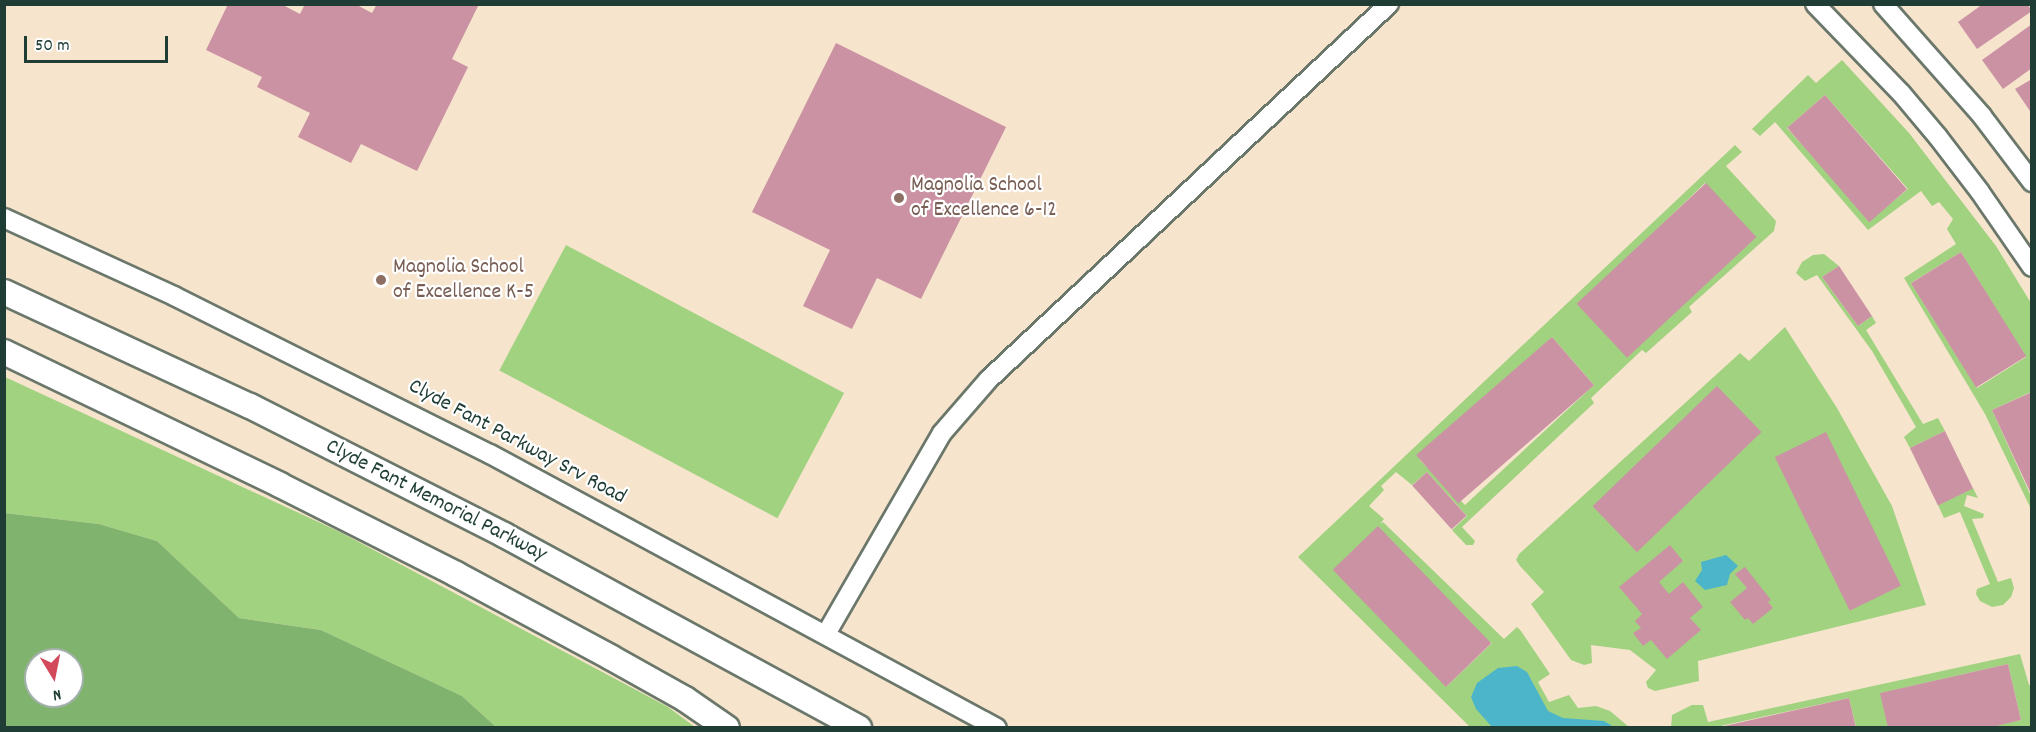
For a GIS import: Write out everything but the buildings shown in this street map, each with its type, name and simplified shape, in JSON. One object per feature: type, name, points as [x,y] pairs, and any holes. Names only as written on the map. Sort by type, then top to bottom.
[{"type":"main road","name":"Clyde Fant Memorial Parkway","points":[[4,292],[240,401],[462,514],[859,728]]},
{"type":"main road","points":[[4,352],[269,480],[456,574],[620,662],[685,699],[727,728]]},
{"type":"street","points":[[826,634],[942,433],[988,380],[1389,4]]},
{"type":"street","points":[[1815,4],[1901,93],[1938,137],[1980,192],[2031,267]]},
{"type":"street","points":[[1883,4],[1982,116],[2031,182]]},
{"type":"street","name":"Clyde Fant Parkway Srv Road","points":[[4,218],[174,296],[376,396],[628,527],[997,728]]},
{"type":"green space","points":[[1842,60],[1909,133],[1996,246],[2031,303],[2031,392],[1992,410],[2031,496],[2031,509],[1985,414],[1904,278],[1956,244],[1947,229],[1953,219],[1939,202],[1932,206],[1921,191],[1868,230],[1775,122],[1760,136],[1752,129],[1808,75],[1816,83]],"holes":[[[1825,95],[1908,189],[1870,220],[1787,128]],[[1961,252],[2026,357],[1977,388],[1911,283]]]},
{"type":"green space","points":[[1735,145],[1742,152],[1726,166],[1776,221],[1774,231],[1689,307],[1692,312],[1646,353],[1642,350],[1591,398],[1594,403],[1462,527],[1475,541],[1473,545],[1466,545],[1452,530],[1467,516],[1427,472],[1412,485],[1396,472],[1381,486],[1384,490],[1369,506],[1384,519],[1380,524],[1383,522],[1504,639],[1517,627],[1521,631],[1550,674],[1538,682],[1549,702],[1569,695],[1578,708],[1596,706],[1610,711],[1629,727],[1470,727],[1298,557]],"holes":[[[1705,183],[1755,237],[1626,354],[1578,305]],[[1552,337],[1594,385],[1465,505],[1420,460]],[[1334,570],[1492,643],[1447,686]]]},
{"type":"green space","points":[[566,245],[844,393],[777,518],[499,370]]},
{"type":"green space","points":[[1824,254],[1839,266],[1822,277],[1858,326],[1872,316],[1876,323],[1866,330],[1923,424],[1938,418],[1945,431],[1910,448],[1904,437],[1916,427],[1872,351],[1817,275],[1805,281],[1796,273],[1802,262],[1813,255]]},
{"type":"green space","points":[[1785,327],[1837,408],[1892,506],[1926,605],[1698,661],[1699,681],[1655,691],[1648,688],[1646,682],[1656,670],[1630,650],[1591,645],[1592,663],[1584,665],[1571,660],[1531,604],[1544,592],[1516,560],[1519,554],[1740,353],[1749,361]]},
{"type":"green space","points":[[5,377],[340,532],[668,707],[695,727],[496,727],[462,696],[321,630],[239,618],[157,541],[99,524],[5,513]]},
{"type":"green space","points":[[1973,488],[1978,498],[1967,495],[1964,506],[1984,514],[1983,518],[1972,519],[1998,582],[2011,578],[2014,588],[2011,597],[2003,605],[1992,607],[1980,601],[1976,594],[1977,589],[1990,584],[1960,512],[1944,518],[1938,505]]},
{"type":"green space","points":[[5,513],[99,524],[157,541],[239,618],[321,630],[462,696],[496,727],[5,727]]},
{"type":"green space","points":[[2020,654],[2029,685],[2031,685],[2031,727],[1988,727],[2021,720],[2008,664],[1881,693],[1888,727],[1856,727],[1849,698],[1716,727],[1671,728],[1672,715],[1692,705],[1703,705],[1708,722]]},
{"type":"water","points":[[1726,555],[1738,566],[1730,574],[1727,585],[1705,590],[1695,581],[1702,570],[1701,562]]},
{"type":"water","points":[[1517,666],[1527,672],[1548,711],[1563,718],[1604,721],[1614,727],[1492,727],[1476,709],[1471,697],[1477,683],[1498,668]]},
{"type":"place","name":"Magnolia School of Excellence 6-12","points":[[899,198]]},
{"type":"place","name":"Magnolia School of Excellence K-5","points":[[381,280]]}]
